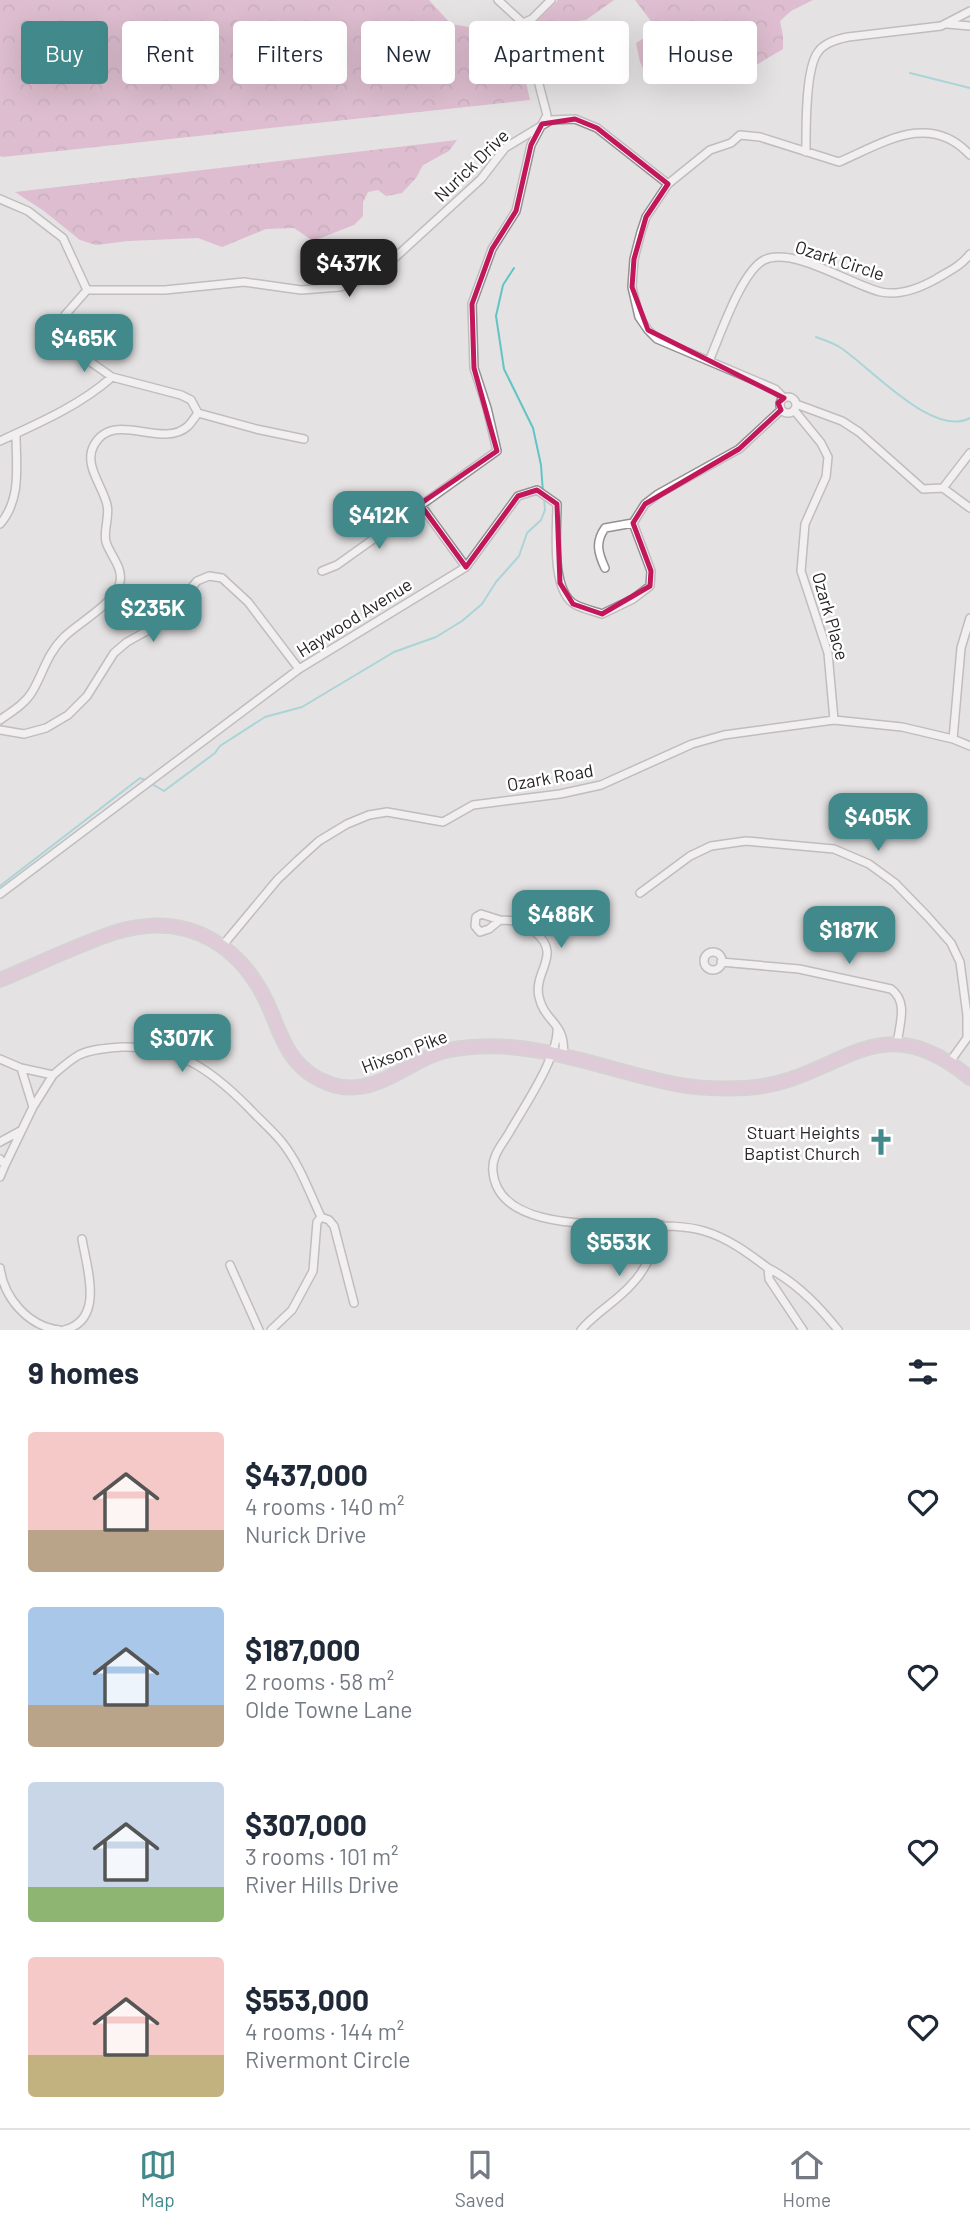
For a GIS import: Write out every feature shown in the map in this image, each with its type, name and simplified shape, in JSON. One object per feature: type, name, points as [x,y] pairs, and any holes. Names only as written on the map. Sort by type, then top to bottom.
[{"type":"main road","name":"Hixson Pike","points":[[0,980],[116,932],[146,926],[182,929],[208,937],[223,945],[251,975],[262,991],[285,1045],[295,1061],[310,1075],[346,1088],[384,1081],[431,1056],[466,1047],[502,1046],[557,1054],[676,1084],[724,1088],[766,1085],[811,1071],[855,1051],[874,1046],[897,1045],[918,1048],[949,1063],[970,1079]]},
{"type":"street","points":[[498,0],[521,21]]},
{"type":"street","points":[[527,21],[551,0]]},
{"type":"street","points":[[947,24],[970,11]]},
{"type":"street","points":[[806,152],[807,100],[818,52],[834,41],[848,37],[947,24],[970,26]]},
{"type":"street","points":[[322,571],[337,565],[497,451],[474,368],[472,303],[492,249],[516,211],[531,145],[547,110],[540,84]]},
{"type":"street","name":"Nurick Drive","points":[[87,290],[165,290],[244,282],[301,290],[340,288],[376,275],[481,179],[505,148],[551,120],[575,119],[597,128],[668,184]]},
{"type":"street","points":[[970,155],[948,139],[927,132],[905,134],[839,162],[760,137],[740,135],[731,143],[710,150],[668,184],[646,217],[634,259],[632,287],[639,317],[657,339],[775,390],[783,398],[791,398],[795,407],[842,421],[859,432],[923,489],[943,488],[970,508]]},
{"type":"street","points":[[0,199],[27,211],[63,238],[87,290],[65,315],[68,337],[85,358],[112,377],[181,395],[191,400],[198,413],[304,439]]},
{"type":"street","name":"Ozark Circle","points":[[709,361],[746,277],[764,260],[779,257],[802,262],[882,292],[917,290],[963,264],[970,254]]},
{"type":"street","points":[[0,441],[74,405],[94,393],[112,377]]},
{"type":"street","points":[[781,410],[780,402],[783,398]]},
{"type":"street","points":[[781,410],[788,414],[795,407]]},
{"type":"street","name":"Ozark Place","points":[[795,407],[828,457],[826,477],[805,524],[801,571],[828,653],[834,720]]},
{"type":"street","points":[[605,568],[598,553],[599,537],[605,528],[633,523],[645,504],[658,494],[738,449],[781,410]]},
{"type":"street","points":[[0,720],[32,693],[50,652],[108,600],[120,583],[119,568],[108,550],[105,538],[108,508],[90,464],[94,446],[104,434],[119,428],[176,432],[187,427],[198,413]]},
{"type":"street","points":[[0,524],[8,515],[16,495],[16,434]]},
{"type":"street","points":[[943,488],[970,453]]},
{"type":"street","name":"Haywood Avenue","points":[[0,894],[299,669],[466,567],[518,496],[537,490],[557,504],[556,548],[560,583],[573,604],[603,614],[633,600],[650,586],[651,571],[633,523]]},
{"type":"street","points":[[420,504],[466,567]]},
{"type":"street","points":[[0,730],[24,734],[46,728],[68,715],[87,696],[114,653],[127,642],[163,622],[197,581],[209,576],[222,578],[248,603],[299,669]]},
{"type":"street","points":[[953,739],[961,648],[970,618]]},
{"type":"street","name":"Ozark Road","points":[[223,945],[298,860],[319,841],[347,824],[369,815],[387,812],[443,822],[473,806],[560,794],[601,785],[692,744],[724,735],[834,720],[902,727],[953,739],[970,746]]},
{"type":"street","points":[[640,893],[690,856],[711,846],[746,841],[834,849],[869,864],[895,883],[928,917],[951,943],[960,962],[967,1015],[967,1038],[949,1063]]},
{"type":"street","points":[[500,920],[523,923],[543,938],[548,957],[540,978],[538,996],[557,1028],[557,1054],[492,1161],[495,1186],[514,1206],[547,1217],[591,1224],[702,1230],[736,1244],[819,1306],[838,1330]]},
{"type":"street","points":[[721,962],[799,969],[891,989],[902,1002],[897,1045]]},
{"type":"street","points":[[0,1177],[2,1162],[53,1075],[80,1054],[116,1047],[141,1047],[167,1052],[194,1063],[217,1077],[281,1141],[296,1163],[321,1217],[334,1226],[354,1303]]},
{"type":"street","points":[[0,1059],[21,1068],[53,1075]]},
{"type":"street","points":[[21,1068],[33,1107]]},
{"type":"street","points":[[0,1142],[22,1129]]},
{"type":"street","points":[[271,1330],[292,1310],[313,1271],[317,1222],[321,1217]]},
{"type":"street","points":[[581,1330],[591,1318],[632,1285],[649,1260],[662,1226]]},
{"type":"street","points":[[0,1268],[5,1288],[14,1303],[43,1325],[62,1330],[81,1323],[90,1306],[82,1239]]},
{"type":"street","points":[[230,1265],[259,1330]]},
{"type":"street","points":[[768,1268],[769,1279],[803,1330]]},
{"type":"highlighted area","points":[[575,119],[597,128],[668,184],[646,217],[634,259],[632,287],[648,330],[784,398],[778,403],[781,410],[739,449],[645,504],[633,523],[651,571],[650,586],[602,614],[573,604],[560,583],[557,504],[537,490],[518,496],[466,567],[420,504],[497,451],[474,368],[472,304],[492,249],[516,211],[531,145],[542,124]]},
{"type":"green space","points":[[0,0],[429,0],[448,21],[361,21],[361,84],[455,84],[455,25],[469,27],[469,84],[526,84],[530,100],[3,157],[0,156]]},
{"type":"green space","points":[[558,0],[614,0],[586,20],[537,21]]},
{"type":"green space","points":[[635,0],[813,0],[791,11],[780,21],[783,49],[757,64],[757,21],[650,20]]},
{"type":"green space","points":[[643,39],[643,68],[640,62],[636,43]]},
{"type":"green space","points":[[457,140],[449,151],[423,165],[416,178],[402,193],[386,196],[378,190],[368,192],[363,202],[363,216],[354,225],[313,241],[294,228],[266,229],[222,247],[198,238],[96,245],[80,240],[15,192]]},
{"type":"waterway","points":[[910,73],[970,88]]},
{"type":"waterway","points":[[514,268],[503,285],[496,316],[504,369],[533,428],[541,465],[543,493]]},
{"type":"waterway","points":[[816,337],[841,348],[921,410],[955,422],[970,418]]},
{"type":"waterway","points":[[150,783],[164,791],[215,753],[220,746],[265,717],[302,707],[394,652],[436,637],[462,621],[482,604],[496,582],[519,556],[527,533],[541,520],[545,510],[544,498]]},
{"type":"waterway","points":[[0,886],[140,778],[145,780]]},
{"type":"place","name":"Stuart Heights Baptist Church","points":[[881,1142]]}]
